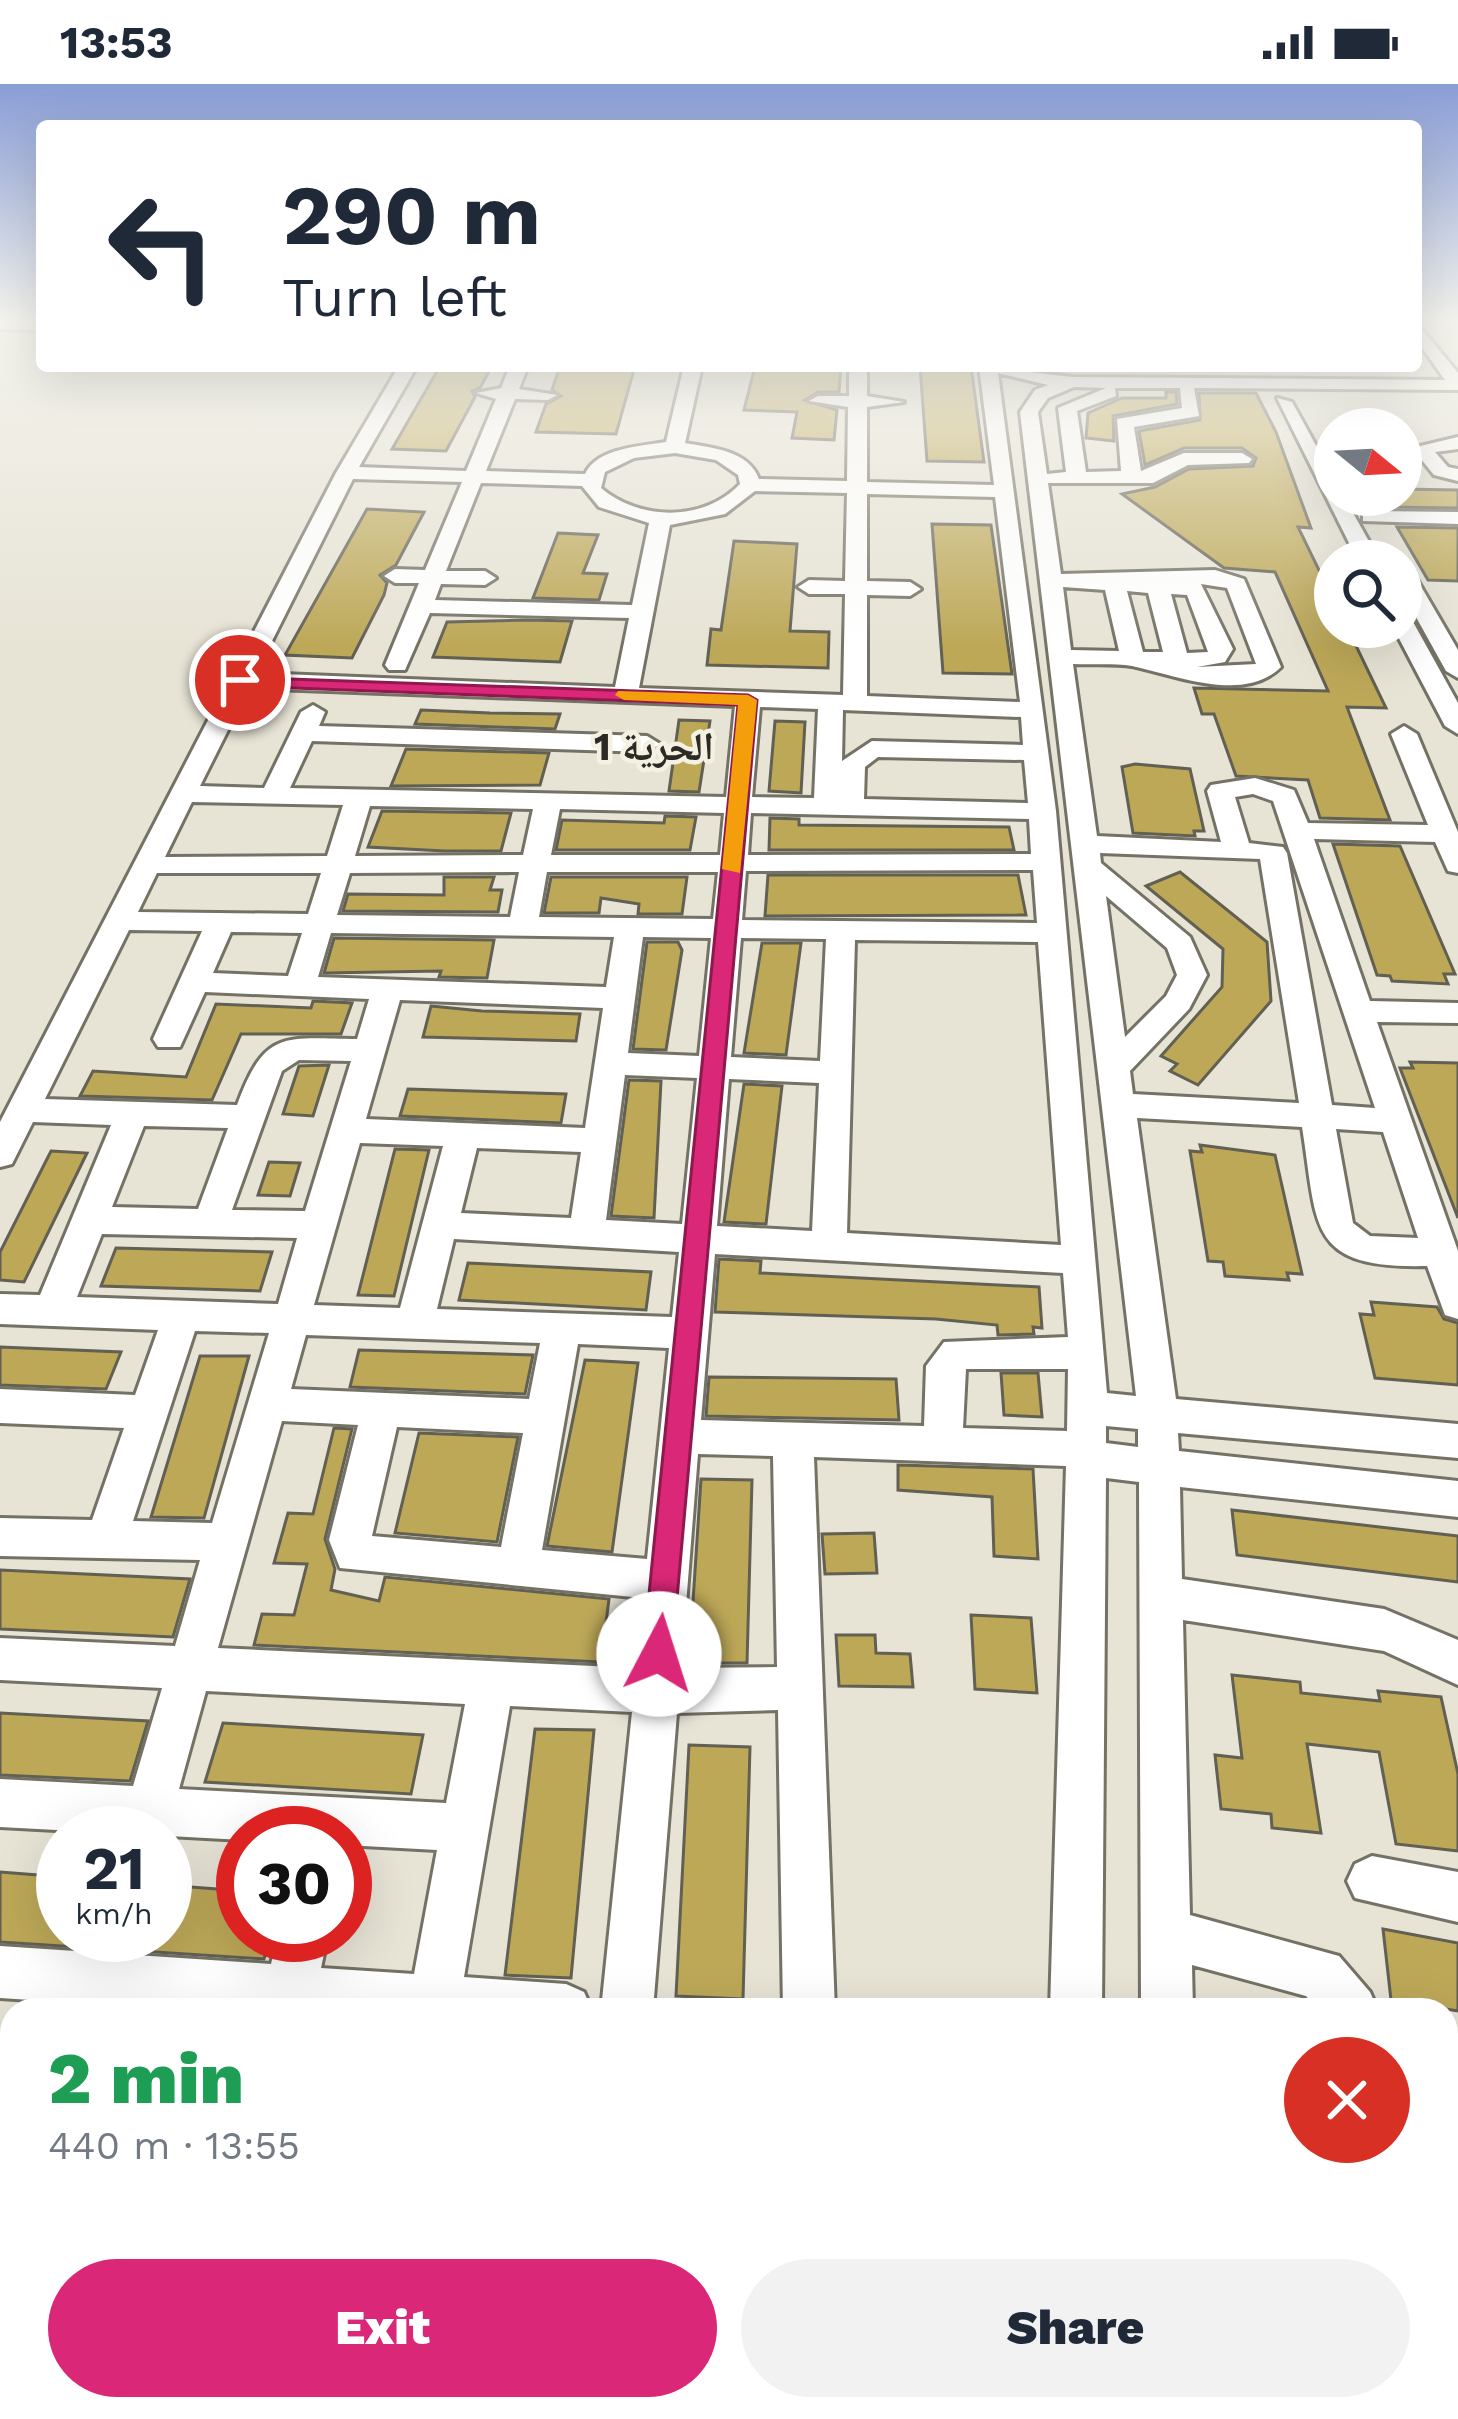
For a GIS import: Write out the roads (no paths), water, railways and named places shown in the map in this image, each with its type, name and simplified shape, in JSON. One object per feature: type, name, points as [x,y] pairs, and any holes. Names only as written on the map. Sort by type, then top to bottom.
[{"type":"street","points":[[0,1155],[372,429]]},
{"type":"street","points":[[397,665],[493,429]]},
{"type":"street","points":[[675,447],[679,429]]},
{"type":"street","points":[[839,807],[856,588],[857,429]]},
{"type":"street","points":[[996,429],[1032,700],[1088,1353],[1076,1998]]},
{"type":"street","points":[[1033,429],[1158,1413],[1167,1998]]},
{"type":"street","points":[[1072,429],[1077,478]]},
{"type":"street","points":[[1125,429],[1132,477]]},
{"type":"street","points":[[1297,429],[1358,540]]},
{"type":"street","points":[[1458,443],[1422,448],[1437,469],[1458,476]]},
{"type":"street","points":[[590,480],[596,469],[628,453],[675,447],[722,455],[748,473],[750,484]]},
{"type":"street","points":[[1038,478],[1159,476],[1184,459],[1242,459]]},
{"type":"street","points":[[346,473],[590,480]]},
{"type":"street","points":[[590,480],[599,500],[661,517],[730,505],[750,484],[1004,491]]},
{"type":"street","points":[[627,684],[661,517]]},
{"type":"street","points":[[1370,517],[1458,518]]},
{"type":"street","points":[[1370,517],[1383,540]]},
{"type":"street","points":[[1051,580],[1136,583],[1156,576],[1231,581],[1240,588],[1269,667],[1255,674],[1180,673],[1155,659],[1064,657]]},
{"type":"street","points":[[395,577],[485,578]]},
{"type":"street","points":[[1136,583],[1155,659]]},
{"type":"street","points":[[1136,583],[1155,659]]},
{"type":"street","points":[[1136,583],[1155,659]]},
{"type":"street","points":[[809,587],[910,590]]},
{"type":"street","points":[[421,606],[641,612]]},
{"type":"street","points":[[1422,608],[1458,671]]},
{"type":"street","points":[[1416,648],[1458,726]]},
{"type":"street","points":[[246,670],[397,665],[627,684],[1032,700]]},
{"type":"street","points":[[246,670],[327,683],[513,690],[627,684],[657,696],[748,700],[847,696]]},
{"type":"street","points":[[274,796],[327,683]]},
{"type":"street","points":[[497,739],[513,690]]},
{"type":"street","points":[[642,773],[657,696]]},
{"type":"street","points":[[628,1998],[748,700]]},
{"type":"street","points":[[303,733],[497,739],[642,773],[738,806],[1042,811]]},
{"type":"street","points":[[1404,734],[1458,865]]},
{"type":"street","points":[[840,764],[881,748],[1037,753]]},
{"type":"street","points":[[183,794],[548,802],[642,773]]},
{"type":"street","points":[[1237,851],[1219,794],[1225,787],[1279,792],[1288,801],[1303,843],[1458,1304]]},
{"type":"street","points":[[300,986],[359,798]]},
{"type":"street","points":[[522,927],[548,802]]},
{"type":"street","points":[[1090,856],[1273,853],[1303,843],[1445,835]]},
{"type":"street","points":[[1273,853],[1313,1118],[1340,1235],[1366,1250],[1440,1252]]},
{"type":"street","points":[[1090,856],[1180,944],[1192,975],[1178,1002],[1116,1066]]},
{"type":"street","points":[[147,865],[1047,862]]},
{"type":"street","points":[[118,921],[1053,933]]},
{"type":"street","points":[[170,1039],[220,922]]},
{"type":"street","points":[[586,1234],[631,928]]},
{"type":"street","points":[[829,1247],[841,930]]},
{"type":"street","points":[[194,982],[620,998]]},
{"type":"street","points":[[150,1806],[387,989]]},
{"type":"street","points":[[1360,1011],[1458,1013]]},
{"type":"street","points":[[210,1223],[264,1072],[283,1053],[370,1050]]},
{"type":"street","points":[[610,1063],[836,1073]]},
{"type":"street","points":[[1121,1105],[1397,1121]]},
{"type":"street","points":[[22,1110],[248,1117]]},
{"type":"street","points":[[52,1310],[132,1114]]},
{"type":"street","points":[[346,1130],[599,1141]]},
{"type":"street","points":[[415,1322],[463,1135]]},
{"type":"street","points":[[89,1220],[319,1225]]},
{"type":"street","points":[[440,1225],[1080,1260]]},
{"type":"street","points":[[0,1309],[689,1333]]},
{"type":"street","points":[[106,1539],[182,1314]]},
{"type":"street","points":[[518,1568],[562,1326]]},
{"type":"street","points":[[944,1443],[945,1366],[958,1352],[1088,1353]]},
{"type":"street","points":[[267,1404],[546,1417]]},
{"type":"street","points":[[1089,1408],[1458,1441]]},
{"type":"street","points":[[382,1409],[351,1550],[360,1557],[666,1580]]},
{"type":"street","points":[[3,1414],[149,1412]]},
{"type":"street","points":[[1266,1422],[1275,1479]]},
{"type":"street","points":[[680,1436],[944,1443],[1089,1454],[1160,1467],[1458,1499]]},
{"type":"street","points":[[793,1437],[809,1998]]},
{"type":"street","points":[[0,1537],[227,1542]]},
{"type":"street","points":[[1162,1596],[1384,1630],[1416,1640],[1458,1664]]},
{"type":"street","points":[[0,1659],[656,1691],[800,1688]]},
{"type":"street","points":[[435,1998],[492,1680]]},
{"type":"street","points":[[0,1803],[56,1806]]},
{"type":"street","points":[[372,1827],[465,1828]]},
{"type":"street","points":[[1372,1881],[1458,1897]]},
{"type":"street","points":[[1164,1934],[1321,1974],[1342,1998]]},
{"type":"street","points":[[275,1996],[291,1962]]},
{"type":"street","points":[[0,1972],[275,1996],[382,1998]]},
{"type":"district","name":"الحرية 1","points":[[654,746]]}]
